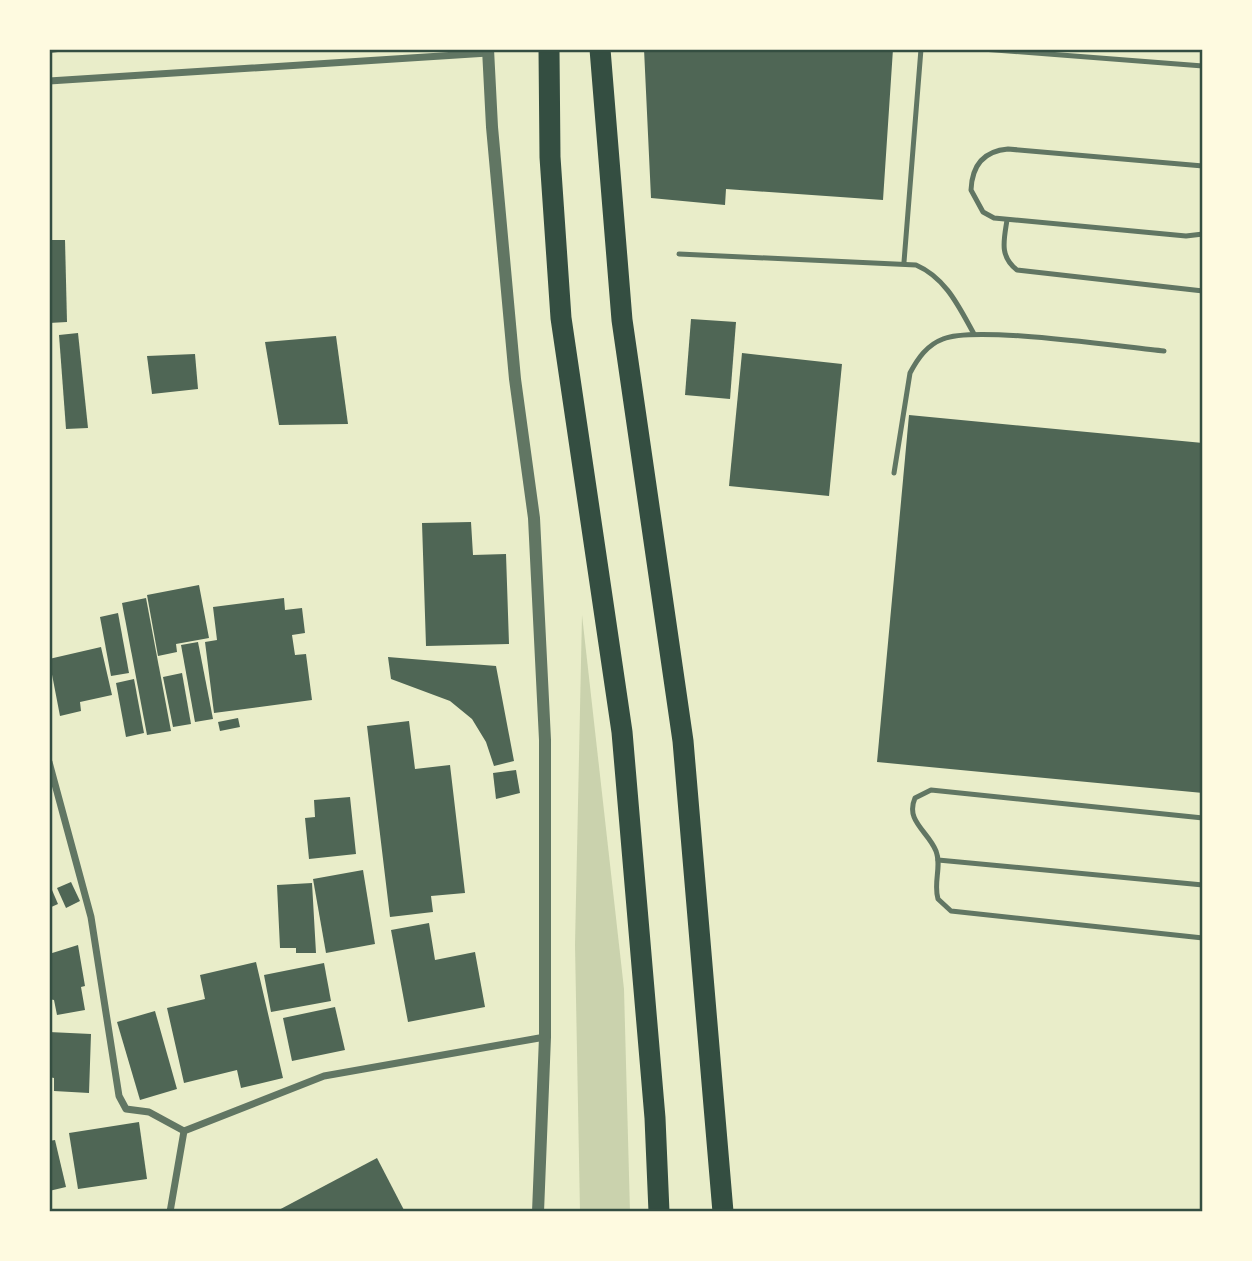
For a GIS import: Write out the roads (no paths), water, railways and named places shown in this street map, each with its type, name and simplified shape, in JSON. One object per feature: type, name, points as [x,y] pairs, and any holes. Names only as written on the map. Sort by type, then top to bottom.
[{"type":"highway","points":[[549,49],[550,157],[561,318],[622,732],[654,1104],[659,1212]]},
{"type":"highway","points":[[600,49],[622,320],[683,741],[726,1212]]},
{"type":"street","points":[[49,81],[488,51],[514,366],[534,518],[545,740],[545,1037],[538,1212]]},
{"type":"street","points":[[49,762],[91,917],[119,1096],[126,1109],[149,1112],[184,1130],[324,1076],[545,1037]]},
{"type":"street","points":[[170,1212],[184,1130]]},
{"type":"lane","points":[[904,262],[921,49]]},
{"type":"lane","points":[[982,49],[1203,66]]},
{"type":"lane","points":[[1203,166],[996,150],[976,165],[971,190],[983,212],[1007,220],[1186,236],[1203,234]]},
{"type":"lane","points":[[1007,220],[1003,251],[1017,270],[1203,291]]},
{"type":"lane","points":[[678,254],[904,262],[928,270],[937,277],[974,334]]},
{"type":"lane","points":[[894,473],[907,388],[918,359],[942,339],[974,334],[1164,351]]},
{"type":"lane","points":[[1203,818],[931,790],[915,798],[912,805],[916,823],[932,844],[938,859],[935,891],[938,900],[951,911],[1203,938]]},
{"type":"lane","points":[[938,859],[1203,885]]}]
